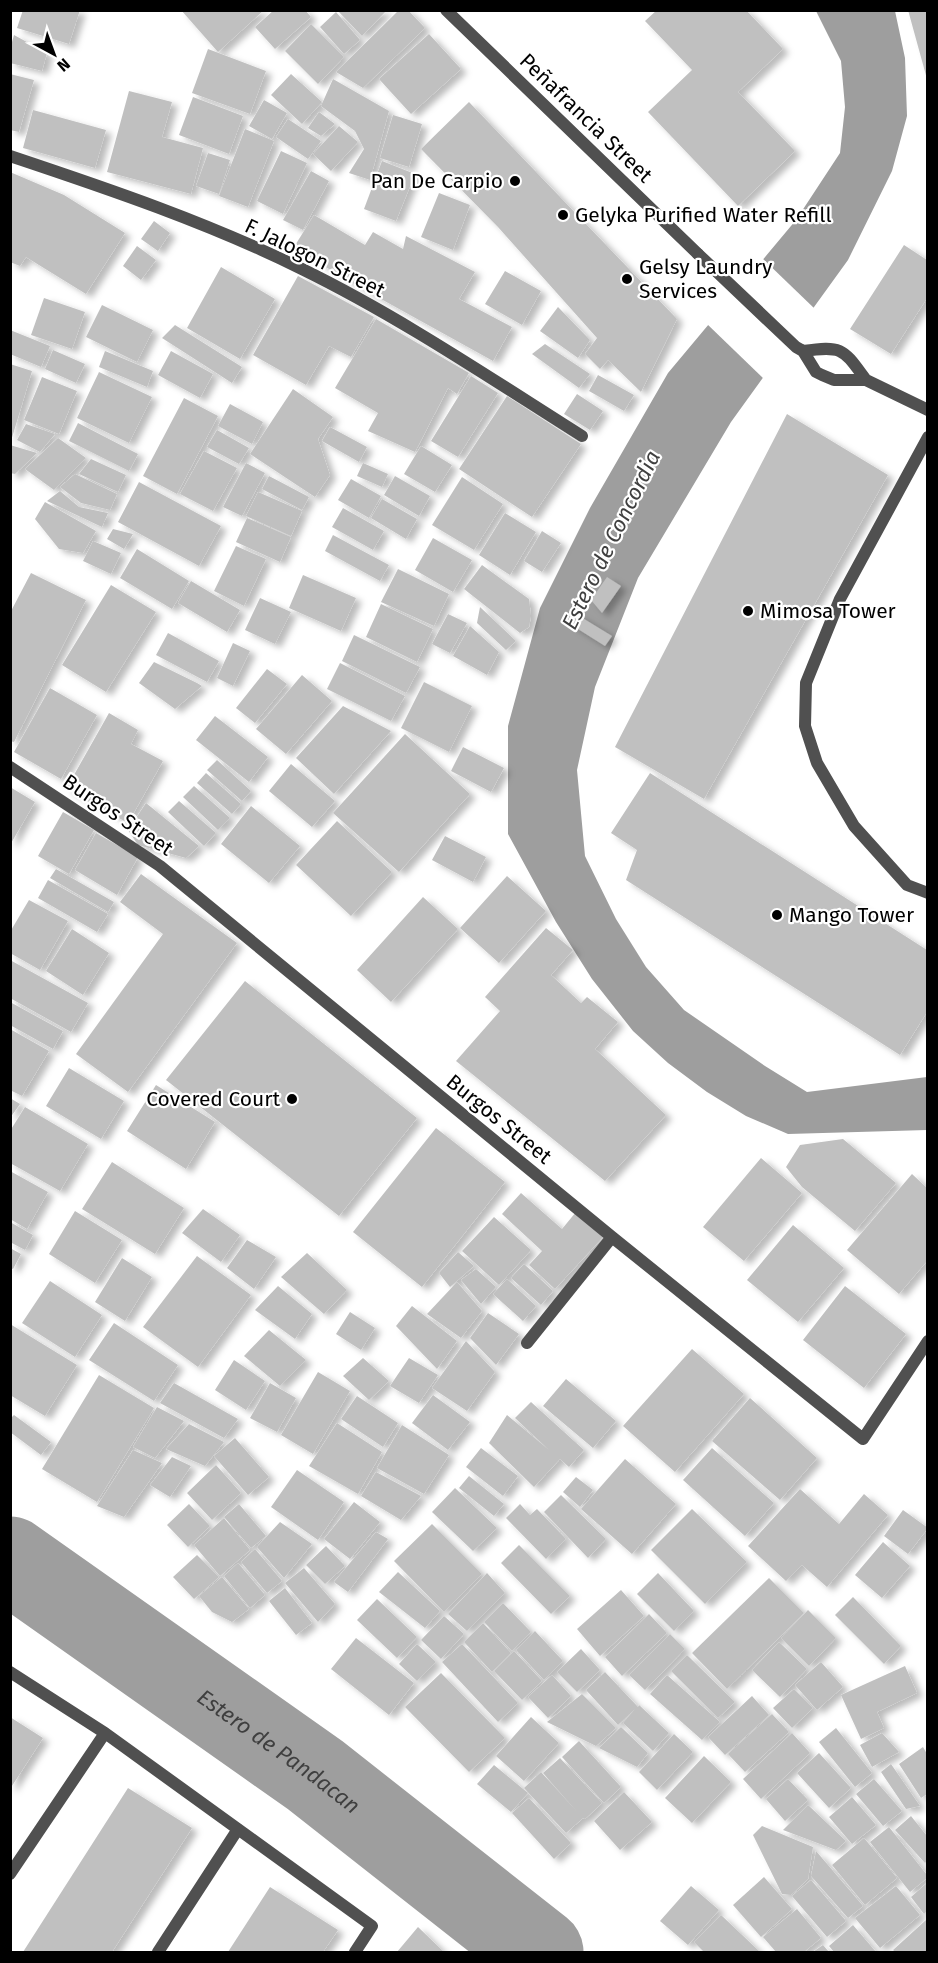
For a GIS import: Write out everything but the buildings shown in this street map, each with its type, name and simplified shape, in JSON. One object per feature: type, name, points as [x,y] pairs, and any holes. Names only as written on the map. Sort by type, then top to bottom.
[{"type":"street","name":"Peñafrancia Street","points":[[446,10],[712,268],[800,350],[816,372],[834,380],[866,380]]},
{"type":"street","name":"F. Jalogon Street","points":[[10,156],[200,224],[302,269],[404,324],[582,436]]},
{"type":"street","points":[[800,350],[829,347],[841,351],[847,355],[866,380],[927,410]]},
{"type":"street","points":[[927,437],[840,599],[806,682],[805,726],[817,763],[854,826],[907,885],[927,893]]},
{"type":"street","name":"Burgos Street","points":[[10,767],[160,866],[612,1237],[863,1439],[927,1341]]},
{"type":"street","points":[[527,1343],[612,1237]]},
{"type":"street","points":[[10,1672],[105,1733],[372,1926],[355,1953]]},
{"type":"street","points":[[10,1874],[105,1733]]},
{"type":"street","points":[[158,1953],[238,1828]]},
{"type":"water","name":"Estero de Concordia","points":[[816,11],[895,11],[905,58],[907,116],[892,171],[848,260],[731,422],[638,578],[595,687],[577,770],[585,856],[616,919],[646,967],[684,1010],[807,1092],[927,1077],[927,1130],[788,1134],[746,1116],[707,1092],[668,1063],[633,1031],[592,979],[556,922],[508,834],[508,726],[540,608],[590,508],[668,373],[796,220],[840,153],[845,107],[841,61]]},
{"type":"pier","points":[[761,257],[816,310],[765,380],[706,323]]},
{"type":"waterway","name":"Estero de Pandacan","points":[[10,1560],[315,1775],[540,1952]]},
{"type":"place","name":"Pan De Carpio","points":[[515,181]]},
{"type":"place","name":"Gelyka Purified Water Refill","points":[[563,215]]},
{"type":"place","name":"Gelsy Laundry Services","points":[[627,279]]},
{"type":"place","name":"Mimosa Tower","points":[[748,611]]},
{"type":"place","name":"Mango Tower","points":[[777,915]]},
{"type":"place","name":"Covered Court","points":[[292,1099]]}]
